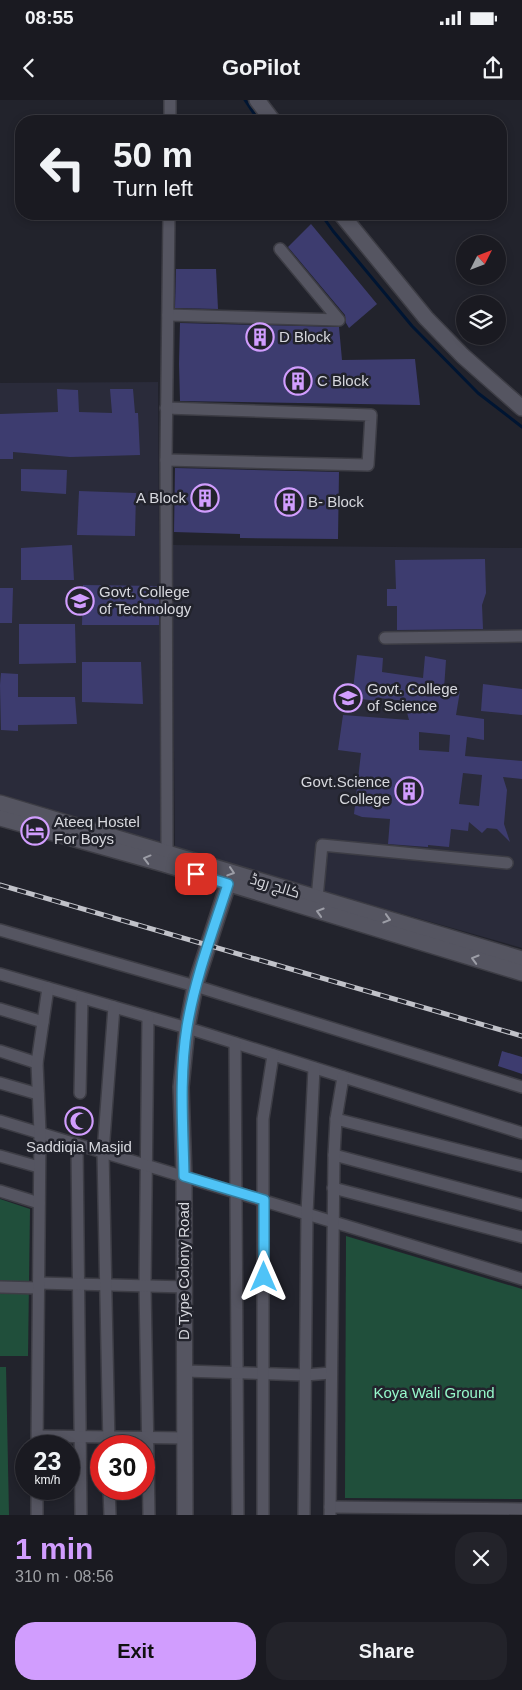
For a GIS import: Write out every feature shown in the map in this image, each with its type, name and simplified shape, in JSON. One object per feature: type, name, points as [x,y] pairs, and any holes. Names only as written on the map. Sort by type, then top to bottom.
[{"type":"main road","points":[[257,100],[268,115]]},
{"type":"main road","points":[[346,220],[426,318],[470,362],[522,408]]},
{"type":"main road","name":"کالج روڈ","points":[[0,803],[522,959]]},
{"type":"main road","name":"کالج روڈ","points":[[0,818],[522,972]]},
{"type":"main road","name":"D Type Colony Road","points":[[193,1515],[187,1177],[181,1087],[199,987],[232,885]]},
{"type":"main road","name":"D Type Colony Road","points":[[185,1515],[185,1438],[189,1371],[184,1287],[187,1177]]},
{"type":"street","points":[[170,100],[170,115]]},
{"type":"street","points":[[167,852],[166,408],[169,220]]},
{"type":"street","points":[[168,315],[339,320],[280,249]]},
{"type":"street","points":[[166,408],[371,415],[368,465],[166,460]]},
{"type":"street","points":[[385,638],[522,636]]},
{"type":"street","points":[[317,898],[322,845],[507,863]]},
{"type":"street","points":[[0,930],[199,987],[522,1087]]},
{"type":"street","points":[[0,974],[190,1029],[522,1133]]},
{"type":"street","points":[[37,1435],[40,1133],[37,1063],[48,988]]},
{"type":"street","points":[[80,1093],[82,998]]},
{"type":"street","points":[[108,1435],[103,1152],[114,1007]]},
{"type":"street","points":[[0,1009],[43,1022]]},
{"type":"street","points":[[148,1017],[145,1165],[148,1435]]},
{"type":"street","points":[[235,1043],[238,1515]]},
{"type":"street","points":[[0,1051],[37,1063]]},
{"type":"street","points":[[263,1515],[263,1119],[273,1055]]},
{"type":"street","points":[[304,1515],[307,1214],[314,1068]]},
{"type":"street","points":[[343,1077],[336,1119],[332,1221],[330,1511],[522,1509]]},
{"type":"street","points":[[0,1083],[38,1094]]},
{"type":"street","points":[[336,1119],[522,1166]]},
{"type":"street","points":[[0,1121],[522,1279]]},
{"type":"street","points":[[77,1144],[80,1435]]},
{"type":"street","points":[[334,1155],[522,1205]]},
{"type":"street","points":[[0,1156],[40,1167]]},
{"type":"street","points":[[333,1188],[522,1237]]},
{"type":"street","points":[[0,1191],[39,1203]]},
{"type":"street","points":[[0,1287],[77,1284],[184,1287]]},
{"type":"street","points":[[189,1371],[264,1372],[305,1375],[331,1374]]},
{"type":"street","points":[[81,1515],[80,1436],[90,1438]]},
{"type":"street","points":[[155,1437],[185,1438]]},
{"type":"street","points":[[37,1500],[37,1515]]},
{"type":"street","points":[[109,1500],[110,1515]]},
{"type":"street","points":[[149,1500],[149,1515]]},
{"type":"shaded area","name":"Govt. College of Technology","points":[[158,382],[161,842],[0,794],[0,383]]},
{"type":"shaded area","name":"Govt. College of Science","points":[[172,545],[522,548],[522,948],[175,849]]},
{"type":"green space","points":[[0,1199],[30,1209],[28,1356],[0,1356]]},
{"type":"green space","name":"Koya Wali Ground","points":[[346,1236],[522,1289],[522,1499],[345,1498]]},
{"type":"green space","points":[[0,1367],[6,1367],[9,1515],[0,1515]]},
{"type":"building","points":[[311,224],[377,304],[349,328],[345,315],[288,247]]},
{"type":"building","points":[[176,269],[216,269],[218,309],[175,308]]},
{"type":"building","name":"C Block","points":[[180,323],[339,327],[342,360],[415,359],[420,405],[180,401]]},
{"type":"building","points":[[57,389],[78,390],[79,412],[112,413],[110,389],[133,389],[135,413],[138,413],[140,455],[70,457],[13,452],[13,459],[0,459],[0,414],[58,412]]},
{"type":"building","name":"B- Block","points":[[175,468],[339,472],[338,539],[240,538],[240,534],[174,532]]},
{"type":"building","points":[[21,469],[67,470],[66,494],[21,491]]},
{"type":"building","points":[[79,491],[136,493],[135,536],[77,535]]},
{"type":"building","points":[[72,545],[74,580],[21,580],[21,548]]},
{"type":"building","points":[[485,559],[486,593],[482,605],[483,629],[397,630],[397,606],[387,606],[387,589],[396,589],[395,560]]},
{"type":"building","points":[[83,585],[159,586],[159,625],[82,625]]},
{"type":"building","points":[[0,588],[13,588],[12,623],[0,623]]},
{"type":"building","points":[[19,624],[75,624],[76,663],[19,664]]},
{"type":"building","name":"Govt.Science College","points":[[357,655],[383,658],[382,672],[423,678],[425,656],[446,660],[444,689],[460,691],[456,715],[484,719],[484,740],[467,737],[465,756],[522,761],[522,779],[503,777],[507,790],[504,824],[510,842],[497,829],[487,828],[482,833],[469,822],[468,831],[451,829],[449,847],[388,844],[390,819],[362,817],[354,814],[361,753],[338,750],[343,715],[409,720],[404,701],[379,698],[378,701],[352,698]],"holes":[[[419,732],[450,735],[449,752],[419,750]],[[463,773],[482,775],[479,806],[459,804]]]},
{"type":"building","points":[[82,662],[141,662],[143,704],[82,702]]},
{"type":"building","points":[[1,673],[18,674],[18,697],[75,697],[77,724],[18,725],[18,731],[1,730]]},
{"type":"building","points":[[483,684],[522,689],[522,715],[481,711]]},
{"type":"building","points":[[502,1051],[522,1057],[522,1074],[498,1066]]},
{"type":"waterway","points":[[245,100],[255,115]]},
{"type":"waterway","points":[[325,220],[412,326],[478,393],[522,427]]},
{"type":"railway","points":[[0,885],[522,1036]]},
{"type":"place","name":"D Block","points":[[260,337]]},
{"type":"place","name":"C Block","points":[[298,381]]},
{"type":"place","name":"A Block","points":[[205,498]]},
{"type":"place","name":"B- Block","points":[[289,502]]},
{"type":"place","name":"Govt. College of Technology","points":[[80,601]]},
{"type":"place","name":"Govt. College of Science","points":[[348,698]]},
{"type":"place","name":"Govt.Science College","points":[[409,791]]},
{"type":"place","name":"Ateeq Hostel For Boys","points":[[35,831]]},
{"type":"place","name":"Saddiqia Masjid","points":[[79,1121]]},
{"type":"route","points":[[196,874],[228,884],[195,986],[187,1028],[181,1087],[184,1176],[264,1200],[264,1277]]}]
